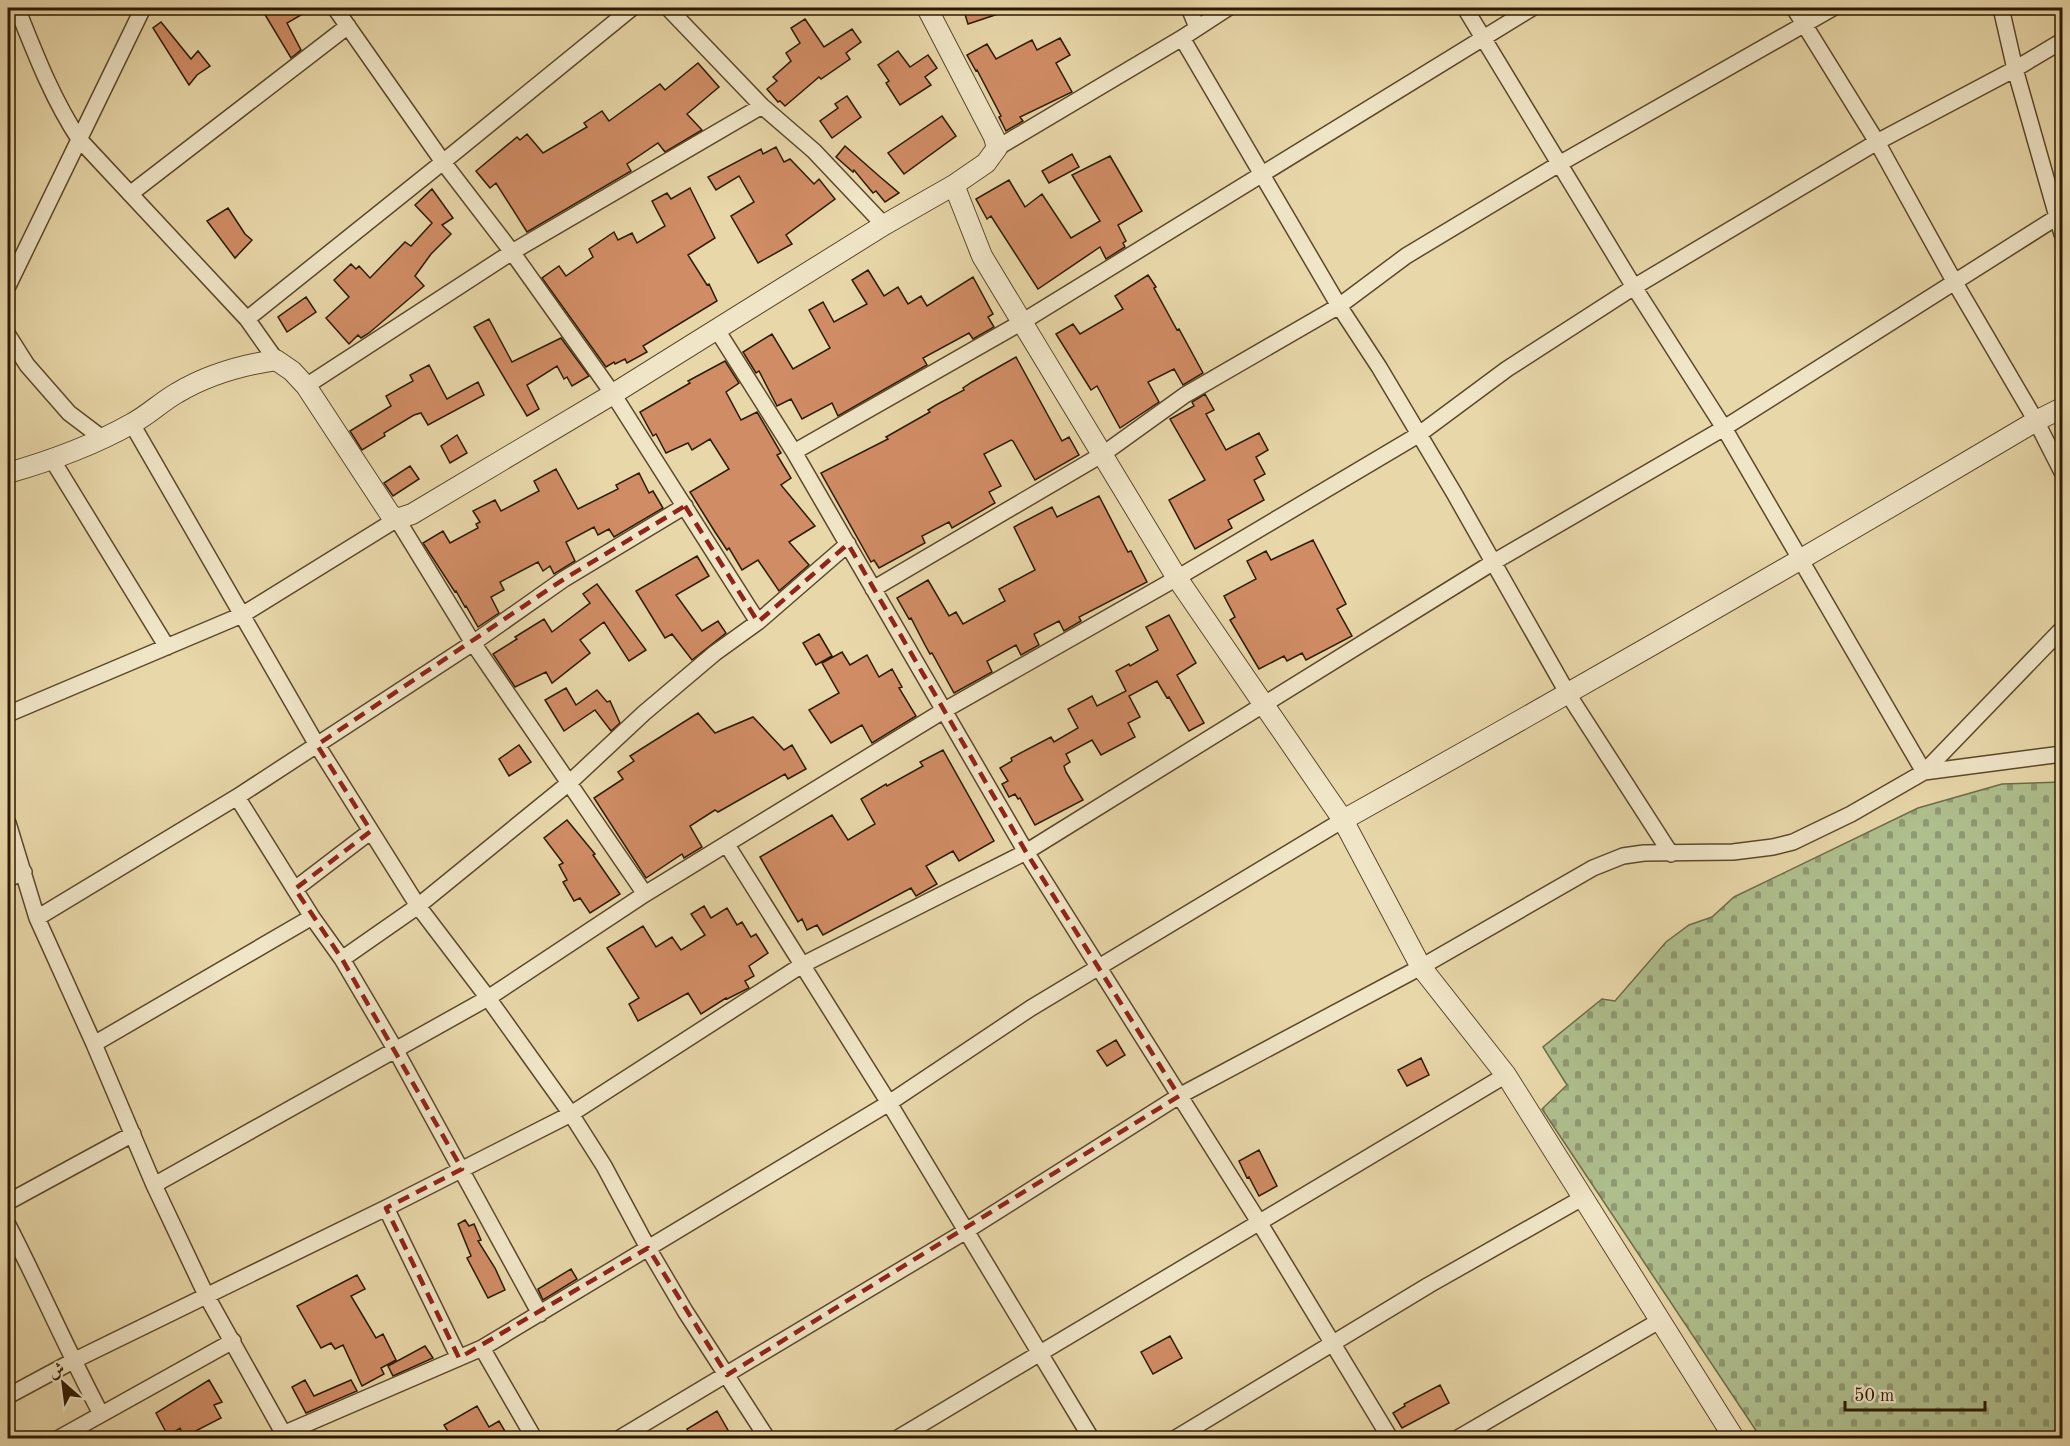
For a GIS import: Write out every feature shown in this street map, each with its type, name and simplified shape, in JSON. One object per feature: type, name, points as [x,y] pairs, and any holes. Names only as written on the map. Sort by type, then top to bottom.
[{"type":"street","points":[[17,8],[51,90],[62,113],[79,138],[246,319],[276,360],[292,371],[306,386],[382,506],[396,519],[473,643],[645,894]]},
{"type":"street","points":[[8,286],[143,8]]},
{"type":"street","points":[[335,8],[443,162],[512,252],[613,394],[758,622]]},
{"type":"street","points":[[246,319],[632,8]]},
{"type":"street","points":[[668,8],[762,106],[814,151],[884,225]]},
{"type":"street","points":[[927,8],[994,137],[997,148]]},
{"type":"street","points":[[1189,8],[1197,27]]},
{"type":"street","points":[[8,714],[243,615],[396,519],[412,514],[613,394],[884,225],[954,185],[986,163],[997,148],[1182,38],[1228,8]]},
{"type":"street","points":[[1465,8],[1634,287],[1724,428],[1924,772]]},
{"type":"street","points":[[794,452],[1022,322],[1532,8]]},
{"type":"street","points":[[1794,8],[1877,142],[1954,281],[2036,421],[2062,472]]},
{"type":"street","points":[[873,588],[1103,454],[1185,395],[1339,306],[1406,256],[1559,164],[1833,8]]},
{"type":"street","points":[[2001,8],[2015,69],[2060,216],[2062,234]]},
{"type":"street","points":[[130,194],[348,26]]},
{"type":"street","points":[[1182,38],[1339,306],[1379,367],[1454,493],[1568,694],[1671,854]]},
{"type":"street","points":[[154,1185],[488,998],[645,894],[943,711],[1177,578],[1418,435],[1507,369],[1634,287],[1877,142],[2015,69],[2062,41]]},
{"type":"street","points":[[306,386],[512,252],[762,106]]},
{"type":"street","points":[[954,185],[982,256],[1177,578],[1343,820],[1421,967],[1506,1075],[1734,1438]]},
{"type":"street","points":[[8,1396],[73,1361],[572,1114],[802,965],[1026,852],[1492,563],[1724,428],[2060,216]]},
{"type":"street","points":[[717,330],[794,452],[1026,852],[1259,1222],[1390,1438]]},
{"type":"street","points":[[8,335],[27,365],[69,413],[102,438]]},
{"type":"street","points":[[8,473],[53,460],[132,424],[177,393],[212,376],[249,364],[276,360]]},
{"type":"street","points":[[8,824],[37,918],[154,1185],[206,1296],[284,1436],[483,1348],[889,1103],[1031,1008],[1343,820],[1802,560],[2036,421],[2062,408]]},
{"type":"street","points":[[132,424],[316,746],[418,906],[572,1114],[604,1166],[648,1248],[767,1438]]},
{"type":"street","points":[[53,460],[167,647]]},
{"type":"street","points":[[37,918],[237,797],[473,643],[564,579],[685,506]]},
{"type":"street","points":[[342,959],[418,906],[569,783],[644,713],[715,653],[758,622],[848,544]]},
{"type":"street","points":[[620,1438],[966,1231],[1179,1096],[1421,967],[1593,868],[1623,856],[1644,853],[1733,852],[1793,842],[1851,814],[1924,772],[2062,629]]},
{"type":"street","points":[[1924,772],[2062,754]]},
{"type":"street","points":[[237,797],[342,959],[395,1049],[540,1314]]},
{"type":"street","points":[[295,889],[371,831]]},
{"type":"street","points":[[727,845],[889,1103],[1091,1438]]},
{"type":"street","points":[[8,879],[24,872]]},
{"type":"street","points":[[94,1044],[312,916]]},
{"type":"street","points":[[898,1438],[1506,1075]]},
{"type":"street","points":[[8,1202],[133,1134]]},
{"type":"street","points":[[1176,1438],[1429,1285],[1584,1197]]},
{"type":"street","points":[[386,1208],[459,1358]]},
{"type":"street","points":[[8,1225],[101,1414]]},
{"type":"street","points":[[1458,1438],[1659,1321]]},
{"type":"street","points":[[60,1438],[233,1341]]},
{"type":"street","points":[[483,1348],[534,1438]]},
{"type":"highlighted area","points":[[685,506],[758,622],[848,544],[1026,852],[1179,1096],[727,1375],[648,1248],[459,1358],[386,1208],[462,1169],[342,959],[295,889],[371,831],[317,745],[564,579]]},
{"type":"green space","points":[[2062,782],[2062,1438],[1761,1438],[1542,1109],[1567,1085],[1543,1047],[1602,999],[1615,1001],[1666,942],[1689,925],[1712,917],[1734,897],[1918,808],[2002,784]]},
{"type":"building","points":[[261,8],[313,8],[287,23],[301,50],[291,58]]},
{"type":"building","points":[[963,8],[1009,8],[1010,10],[968,24]]},
{"type":"building","points":[[805,19],[824,47],[852,29],[861,42],[846,53],[850,59],[821,79],[819,77],[785,106],[780,101],[778,102],[767,89],[777,81],[773,77],[791,61],[786,53],[800,43],[791,28]]},
{"type":"building","points":[[161,22],[191,59],[198,51],[210,66],[197,75],[189,85],[153,28]]},
{"type":"building","points":[[1060,38],[1070,55],[1056,63],[1072,92],[1020,117],[1023,121],[1006,131],[999,117],[1001,116],[967,55],[987,44],[996,59],[1032,40],[1037,50]]},
{"type":"building","points":[[898,51],[910,67],[928,55],[937,68],[925,77],[931,85],[900,105],[886,83],[889,81],[878,65]]},
{"type":"building","points":[[698,63],[719,87],[687,114],[702,130],[665,152],[658,143],[627,164],[631,171],[527,232],[496,183],[490,188],[476,171],[517,137],[520,140],[527,134],[543,153],[587,127],[584,123],[602,111],[609,121],[660,84],[665,90]]},
{"type":"building","points":[[847,96],[861,117],[832,138],[820,121],[838,108],[835,104]]},
{"type":"building","points":[[942,116],[956,136],[904,174],[888,153]]},
{"type":"building","points":[[845,146],[899,193],[885,202],[876,191],[873,193],[854,170],[853,172],[836,157]]},
{"type":"building","points":[[776,147],[784,162],[790,159],[814,184],[819,179],[835,199],[786,235],[792,244],[758,263],[731,216],[754,202],[739,176],[716,190],[708,177],[761,149],[763,154]]},
{"type":"building","points":[[1072,154],[1079,167],[1049,183],[1042,171]]},
{"type":"building","points":[[1110,156],[1142,211],[1118,225],[1126,241],[1123,243],[1125,247],[1106,259],[1100,247],[1038,289],[991,216],[987,219],[976,199],[1009,180],[1025,207],[1042,194],[1071,238],[1100,221],[1072,175]]},
{"type":"building","points":[[690,188],[715,238],[688,255],[707,285],[709,284],[717,301],[643,346],[647,352],[627,363],[625,359],[606,367],[542,278],[559,266],[566,276],[593,257],[589,249],[614,232],[618,240],[632,233],[637,243],[665,226],[652,201],[667,193],[671,199]]},
{"type":"building","points":[[432,189],[453,218],[442,225],[451,234],[431,254],[415,276],[424,286],[369,333],[361,338],[358,335],[349,344],[326,318],[349,297],[334,280],[351,264],[356,269],[359,266],[370,278],[405,242],[411,246],[432,223],[415,205]]},
{"type":"building","points":[[228,208],[245,234],[252,240],[235,258],[207,221]]},
{"type":"building","points":[[868,270],[884,296],[898,287],[908,304],[921,296],[927,306],[973,277],[993,314],[988,317],[994,327],[973,339],[969,333],[923,358],[927,365],[838,416],[832,403],[802,419],[791,399],[777,406],[759,371],[756,373],[743,352],[772,334],[793,369],[830,348],[809,310],[823,302],[834,322],[867,304],[852,280]]},
{"type":"building","points":[[1148,275],[1203,373],[1183,385],[1174,369],[1148,382],[1159,402],[1120,428],[1097,386],[1091,390],[1056,334],[1073,324],[1080,334],[1123,309],[1115,296]]},
{"type":"building","points":[[306,297],[316,312],[287,332],[278,317]]},
{"type":"building","points":[[489,319],[512,362],[561,338],[589,376],[572,386],[567,377],[564,379],[557,366],[527,385],[539,409],[527,416],[474,327]]},
{"type":"building","points":[[1016,357],[1062,441],[1069,437],[1079,455],[1035,480],[1013,441],[984,454],[1001,486],[989,492],[995,503],[952,528],[949,522],[922,536],[925,543],[879,568],[874,560],[871,562],[821,473],[888,439],[886,437],[930,412],[928,410]]},
{"type":"building","points":[[725,361],[739,383],[726,392],[741,420],[757,412],[781,453],[777,455],[791,478],[781,485],[815,526],[789,542],[809,565],[779,591],[758,560],[742,570],[690,492],[729,469],[710,439],[692,450],[688,443],[666,453],[656,434],[653,436],[640,412],[690,383],[688,381]]},
{"type":"building","points":[[429,365],[447,399],[478,382],[484,395],[428,425],[421,413],[414,415],[384,433],[385,436],[362,450],[350,431],[391,406],[386,396],[413,381],[410,375]]},
{"type":"building","points":[[1205,394],[1214,410],[1206,414],[1226,450],[1259,433],[1268,450],[1256,457],[1265,474],[1254,480],[1264,500],[1228,520],[1232,528],[1195,549],[1169,500],[1205,480],[1170,419],[1194,406],[1192,402]]},
{"type":"building","points":[[457,435],[467,453],[450,463],[441,446]]},
{"type":"building","points":[[410,466],[419,479],[393,496],[384,483]]},
{"type":"building","points":[[556,469],[578,509],[618,489],[616,485],[639,473],[649,493],[653,491],[663,508],[614,537],[609,529],[598,535],[594,527],[566,542],[575,561],[554,574],[550,566],[543,571],[538,562],[500,582],[504,590],[491,597],[499,613],[478,627],[423,543],[443,531],[450,543],[478,528],[476,524],[480,522],[473,511],[495,500],[501,511],[539,491],[534,481]]},
{"type":"building","points":[[1099,496],[1128,552],[1131,551],[1147,582],[1079,617],[1081,621],[1064,631],[1059,621],[1034,634],[1039,645],[1021,655],[1016,645],[987,661],[992,672],[954,693],[897,598],[928,580],[949,616],[956,612],[963,624],[1005,601],[999,589],[1035,570],[1014,527],[1052,507],[1057,517]]},
{"type":"building","points":[[1313,540],[1346,604],[1337,609],[1352,636],[1306,660],[1302,653],[1287,661],[1284,656],[1259,669],[1230,620],[1235,617],[1224,596],[1256,579],[1247,561],[1266,551],[1271,560]]},
{"type":"building","points":[[697,556],[709,576],[676,595],[702,631],[718,621],[726,633],[692,660],[672,634],[665,638],[636,591]]},
{"type":"building","points":[[597,584],[646,650],[629,661],[604,622],[580,640],[590,653],[552,683],[546,672],[515,687],[493,654],[544,619],[552,632],[590,603],[583,594]]},
{"type":"building","points":[[1169,615],[1196,663],[1177,675],[1204,723],[1189,731],[1157,681],[1129,696],[1140,717],[1128,723],[1135,737],[1101,755],[1092,740],[1066,754],[1070,762],[1064,766],[1066,772],[1083,800],[1035,825],[1020,798],[1018,799],[1015,794],[1009,797],[1002,784],[1008,781],[1000,768],[1012,761],[1011,758],[1051,737],[1054,742],[1078,728],[1068,709],[1092,696],[1097,706],[1126,691],[1116,671],[1158,650],[1146,627]]},
{"type":"building","points":[[819,634],[832,656],[816,665],[803,643]]},
{"type":"building","points":[[842,652],[850,665],[867,655],[879,677],[892,669],[902,687],[899,688],[916,716],[872,743],[862,725],[831,743],[809,710],[839,693],[822,663]]},
{"type":"building","points":[[566,688],[576,705],[597,690],[607,702],[610,701],[620,723],[611,731],[595,710],[564,731],[545,700]]},
{"type":"building","points":[[698,713],[715,733],[753,717],[784,750],[792,745],[806,769],[788,779],[785,774],[718,812],[715,810],[690,826],[702,847],[684,858],[682,854],[646,878],[594,798],[623,779],[618,772],[634,761],[630,756]]},
{"type":"building","points":[[519,745],[531,762],[509,776],[499,759]]},
{"type":"building","points":[[943,750],[994,841],[959,861],[953,851],[926,866],[937,884],[916,896],[911,888],[823,935],[817,925],[807,930],[802,919],[798,922],[760,857],[832,815],[848,840],[875,824],[861,799],[923,766],[920,762]]},
{"type":"building","points":[[567,820],[595,854],[593,855],[620,894],[590,913],[580,898],[574,901],[563,882],[567,880],[559,865],[563,863],[544,838]]},
{"type":"building","points":[[704,906],[711,918],[727,908],[737,925],[742,922],[751,937],[756,934],[768,953],[749,966],[754,976],[745,981],[749,988],[726,998],[701,1014],[688,993],[638,1021],[629,1004],[639,998],[607,948],[643,926],[656,947],[672,937],[681,950],[705,935],[691,914]]},
{"type":"building","points":[[1116,1040],[1125,1055],[1107,1066],[1097,1051]]},
{"type":"building","points":[[1421,1058],[1429,1075],[1407,1086],[1398,1070]]},
{"type":"building","points":[[1259,1150],[1277,1186],[1259,1196],[1239,1161]]},
{"type":"building","points":[[465,1220],[469,1226],[474,1224],[481,1240],[478,1241],[495,1268],[505,1290],[488,1298],[467,1258],[471,1256],[458,1224]]},
{"type":"building","points":[[571,1269],[577,1279],[543,1300],[538,1289]]},
{"type":"building","points":[[357,1275],[365,1289],[351,1296],[376,1338],[383,1334],[396,1360],[381,1368],[384,1374],[362,1386],[343,1345],[335,1349],[331,1343],[321,1348],[297,1306]]},
{"type":"building","points":[[1170,1336],[1182,1358],[1153,1374],[1141,1352]]},
{"type":"building","points":[[425,1346],[433,1358],[393,1376],[388,1366]]},
{"type":"building","points":[[209,1380],[222,1402],[214,1405],[221,1418],[184,1437],[180,1428],[168,1436],[156,1413]]},
{"type":"building","points":[[305,1380],[314,1396],[351,1380],[357,1391],[306,1413],[292,1387]]},
{"type":"building","points":[[1440,1385],[1449,1403],[1402,1428],[1393,1413],[1405,1406],[1404,1404]]},
{"type":"building","points":[[477,1406],[489,1427],[499,1421],[509,1438],[452,1438],[444,1425]]},
{"type":"building","points":[[717,1411],[729,1432],[718,1438],[692,1438],[687,1429]]}]
